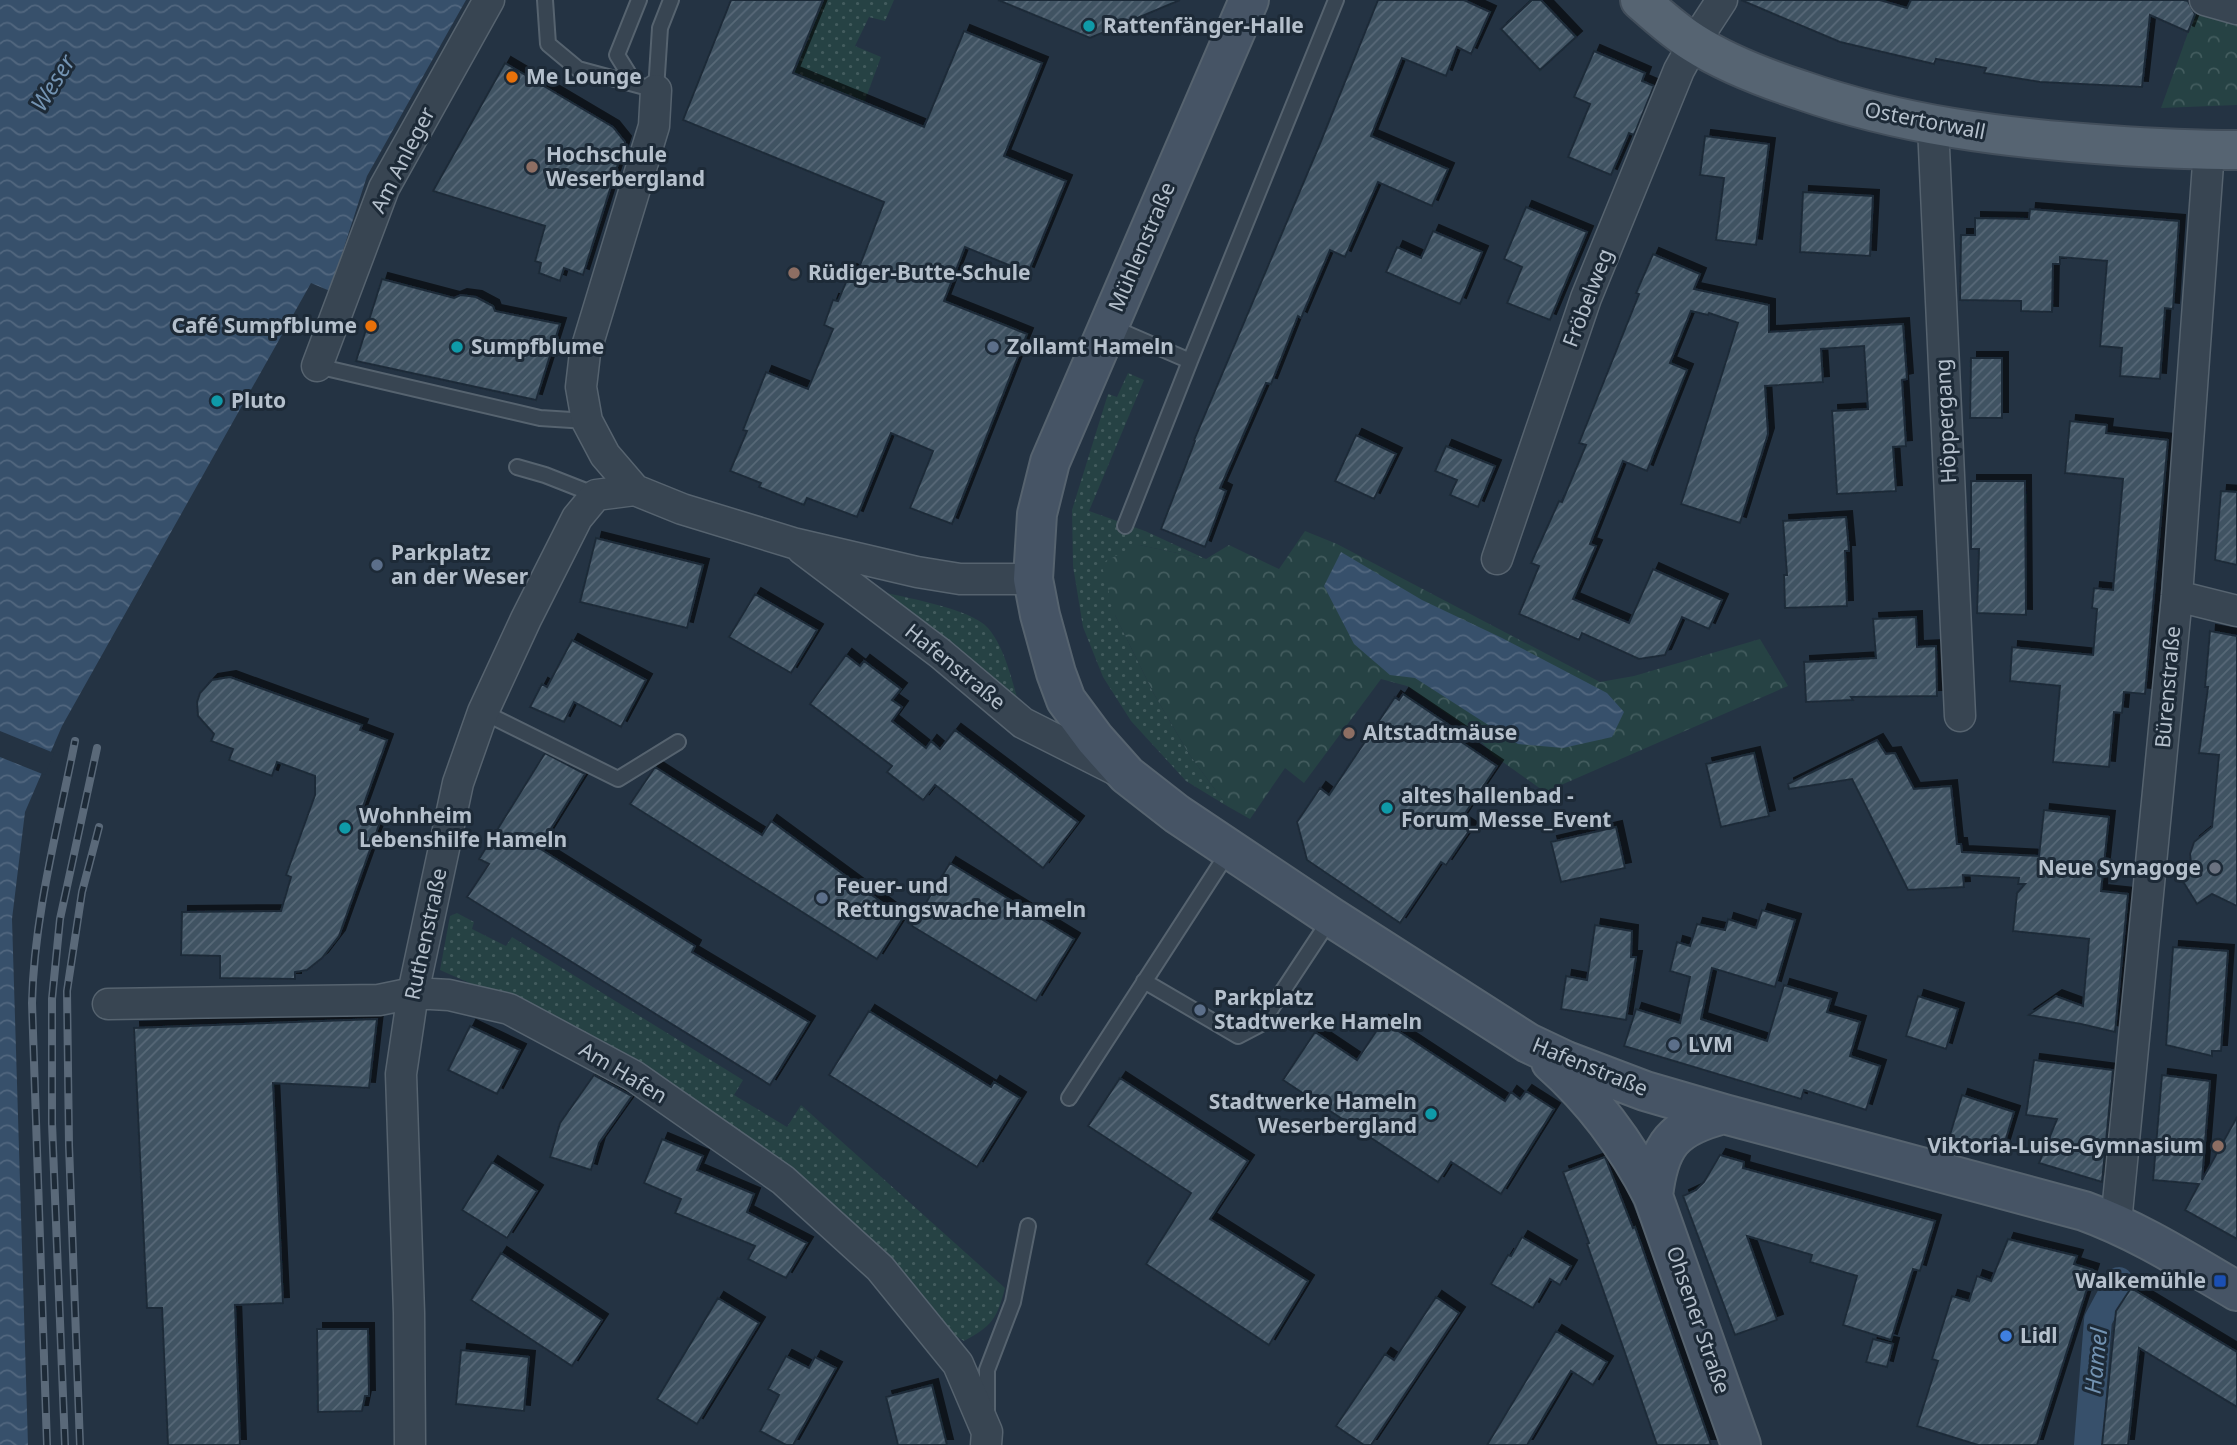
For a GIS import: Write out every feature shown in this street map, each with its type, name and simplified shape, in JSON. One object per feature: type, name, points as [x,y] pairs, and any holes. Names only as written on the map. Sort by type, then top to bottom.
[{"type":"main road","name":"Mühlenstraße","points":[[1066,700],[1047,643],[1033,579],[1037,514],[1051,462],[1249,0]]},
{"type":"main road","name":"Ostertorwall","points":[[1640,0],[1694,43],[1734,65],[1803,91],[1866,110],[1933,126],[1996,136],[2223,150]]},
{"type":"main road","name":"Hafenstraße","points":[[1066,700],[1095,739],[1127,775],[1177,814],[1331,917],[1528,1043],[1605,1076],[1724,1114],[2084,1211],[2144,1237],[2237,1291]]},
{"type":"main road","name":"Ohsener Straße","points":[[1528,1043],[1554,1064],[1600,1112],[1634,1161],[1653,1196],[1741,1445]]},
{"type":"main road","points":[[1653,1196],[1660,1159],[1667,1145],[1682,1129],[1724,1114]]},
{"type":"street","name":"Am Anleger","points":[[317,366],[384,188],[489,0]]},
{"type":"street","name":"Fröbelweg","points":[[1497,559],[1586,298],[1679,70],[1722,0]]},
{"type":"street","points":[[2205,0],[2237,9]]},
{"type":"street","points":[[635,490],[605,455],[587,421],[581,387],[585,353],[654,126],[645,87]]},
{"type":"street","name":"Höppergang","points":[[1933,126],[1959,716]]},
{"type":"street","name":"Bürenstraße","points":[[2116,1223],[2223,150]]},
{"type":"street","points":[[596,495],[635,490]]},
{"type":"street","name":"Hafenstraße","points":[[635,490],[682,509],[793,542],[917,572],[960,579],[1033,579]]},
{"type":"street","name":"Ruthenstraße","points":[[410,1445],[410,1313],[401,1074],[413,993],[458,783],[483,712],[577,518],[596,495]]},
{"type":"street","name":"Hafenstraße","points":[[793,542],[941,654],[1023,723],[1127,775]]},
{"type":"street","points":[[2177,596],[2237,611]]},
{"type":"street","name":"Am Hafen","points":[[108,1004],[379,1000],[413,993],[450,995],[509,1009],[635,1076],[783,1180],[880,1268],[958,1364],[987,1438]]},
{"type":"lane","points":[[545,0],[548,44],[578,69],[645,87]]},
{"type":"lane","points":[[639,0],[618,55],[645,87]]},
{"type":"lane","points":[[645,87],[660,28],[671,0]]},
{"type":"lane","points":[[1125,526],[1336,0]]},
{"type":"lane","points":[[1108,326],[1190,361]]},
{"type":"lane","points":[[317,366],[540,418],[587,421]]},
{"type":"lane","points":[[517,467],[560,480],[596,495]]},
{"type":"lane","points":[[483,712],[618,779],[678,742]]},
{"type":"lane","points":[[1069,1098],[1230,850]]},
{"type":"lane","points":[[1144,981],[1238,1036],[1261,1024],[1331,917]]},
{"type":"lane","points":[[987,1438],[987,1370],[1013,1302],[1028,1226]]},
{"type":"green space","points":[[823,0],[894,0],[885,21],[869,17],[855,46],[881,57],[864,103],[781,101]]},
{"type":"green space","points":[[2198,5],[2237,13],[2237,105],[2161,108]]},
{"type":"green space","points":[[1128,373],[1144,380],[1089,511],[1145,531],[1206,559],[1139,545],[1115,615],[1154,694],[1189,754],[1227,806],[1186,781],[1131,721],[1103,677],[1083,627],[1073,566],[1072,510],[1108,394],[1117,397]]},
{"type":"green space","points":[[1305,531],[1337,544],[1600,682],[1634,676],[1760,639],[1788,686],[1545,792],[1493,755],[1473,732],[1407,686],[1381,679],[1304,783],[1285,768],[1250,819],[1227,806],[1189,754],[1154,694],[1115,615],[1101,563],[1139,545],[1206,559],[1229,545],[1279,569]]},
{"type":"green space","points":[[874,590],[952,609],[988,628],[1008,667],[1021,709]]},
{"type":"green space","points":[[457,913],[474,922],[472,929],[506,946],[512,937],[743,1080],[734,1095],[787,1127],[801,1105],[1005,1288],[992,1320],[981,1331],[964,1341],[956,1336],[902,1273],[813,1191],[698,1101],[609,1049],[535,1012],[440,970],[450,916]]},
{"type":"water","name":"Weser","points":[[0,0],[466,0],[367,176],[330,291],[311,283],[62,726],[25,812],[12,919],[28,1445],[0,1445]]},
{"type":"water","points":[[1341,552],[1422,600],[1607,693],[1624,712],[1612,737],[1563,748],[1518,744],[1415,678],[1390,675],[1354,644],[1324,586]]},
{"type":"pier","points":[[0,731],[54,753],[45,775],[0,757]]},
{"type":"building","points":[[731,0],[823,0],[793,73],[924,127],[964,31],[1042,63],[1004,156],[1066,181],[1028,273],[965,247],[944,301],[1027,334],[952,524],[910,508],[933,451],[891,433],[857,517],[807,498],[804,505],[759,487],[761,483],[730,471],[747,431],[743,430],[766,372],[808,389],[833,329],[824,325],[833,300],[838,301],[851,270],[857,273],[884,202],[683,120]]},
{"type":"building","name":"Rattenfänger-Halle","points":[[998,0],[1180,0],[1090,38]]},
{"type":"building","points":[[1378,0],[1464,0],[1490,12],[1471,54],[1457,47],[1446,76],[1402,58],[1371,136],[1448,169],[1432,206],[1378,182],[1345,257],[1330,250],[1301,318],[1298,316],[1271,384],[1266,383],[1220,488],[1226,491],[1205,547],[1161,529],[1194,440]]},
{"type":"building","points":[[1532,0],[1541,0],[1576,37],[1540,70],[1501,29]]},
{"type":"building","points":[[1741,0],[1880,0],[1907,8],[1911,0],[2184,0],[2188,1],[2195,14],[2188,32],[2150,15],[2142,87],[2040,82],[1984,73],[1986,68],[1936,59],[1934,64],[1840,42]]},
{"type":"building","points":[[1594,51],[1645,73],[1642,81],[1654,86],[1634,135],[1629,133],[1611,175],[1568,157],[1590,104],[1574,97]]},
{"type":"building","name":"Hochschule Weserbergland","points":[[505,63],[613,127],[625,142],[583,275],[564,268],[560,281],[539,273],[541,263],[535,261],[545,226],[433,191]]},
{"type":"building","points":[[1705,136],[1769,144],[1756,245],[1716,240],[1724,178],[1700,175]]},
{"type":"building","points":[[1803,192],[1873,196],[1870,256],[1800,252]]},
{"type":"building","points":[[1526,207],[1587,232],[1550,320],[1507,303],[1522,267],[1504,259]]},
{"type":"building","points":[[2030,209],[2179,221],[2173,309],[2165,308],[2160,379],[2120,376],[2122,348],[2100,346],[2107,261],[2060,257],[2060,264],[2053,264],[2052,312],[2021,311],[2021,301],[1960,300],[1961,235],[1975,235],[1975,218],[2029,219]]},
{"type":"building","points":[[1433,231],[1482,252],[1460,304],[1386,272],[1397,247],[1421,258]]},
{"type":"building","points":[[1653,254],[1700,274],[1694,289],[1769,305],[1769,332],[1903,324],[1907,379],[1902,380],[1906,446],[1893,447],[1896,491],[1837,494],[1832,411],[1868,409],[1864,346],[1821,349],[1823,382],[1765,386],[1768,434],[1740,523],[1681,504],[1738,323],[1709,313],[1691,311],[1670,363],[1687,370],[1647,471],[1623,461],[1590,544],[1596,546],[1573,599],[1629,623],[1653,569],[1722,600],[1709,629],[1682,617],[1665,655],[1639,659],[1582,633],[1579,640],[1519,614],[1539,566],[1531,563],[1559,501],[1562,502],[1586,445],[1579,443]]},
{"type":"building","name":"Sumpfblume","points":[[382,279],[454,298],[461,295],[476,297],[493,306],[495,311],[560,324],[536,400],[356,361]]},
{"type":"building","points":[[1971,358],[2002,358],[2002,418],[1970,418]]},
{"type":"building","points":[[2070,421],[2107,425],[2106,433],[2168,440],[2145,694],[2124,692],[2122,713],[2114,712],[2109,767],[2053,762],[2060,686],[2010,681],[2012,647],[2093,655],[2097,609],[2092,608],[2094,588],[2113,590],[2123,479],[2065,473]]},
{"type":"building","points":[[1356,435],[1396,454],[1374,499],[1335,481]]},
{"type":"building","points":[[1446,446],[1495,466],[1478,507],[1450,495],[1457,480],[1435,471]]},
{"type":"building","points":[[1971,481],[2025,481],[2026,615],[1977,613],[1979,549],[1971,549]]},
{"type":"building","points":[[2221,491],[2237,492],[2237,565],[2215,560]]},
{"type":"building","points":[[1846,517],[1849,551],[1845,551],[1847,606],[1785,608],[1784,575],[1787,575],[1783,521]]},
{"type":"building","points":[[596,538],[703,565],[687,628],[580,602]]},
{"type":"building","points":[[755,594],[817,630],[791,673],[729,637]]},
{"type":"building","points":[[1916,617],[1917,647],[1936,646],[1937,696],[1851,697],[1853,700],[1806,702],[1804,662],[1876,658],[1873,619]]},
{"type":"building","points":[[2210,631],[2237,636],[2237,906],[2212,894],[2197,904],[2182,880],[2192,872],[2190,854],[2194,842],[2212,827],[2219,755],[2199,753],[2208,687],[2205,687]]},
{"type":"building","points":[[572,640],[646,680],[621,727],[574,702],[564,722],[530,707],[542,684],[547,687]]},
{"type":"building","points":[[846,655],[860,666],[864,661],[901,689],[892,700],[902,707],[892,721],[926,748],[931,741],[940,749],[955,730],[1078,822],[1043,868],[935,785],[923,800],[887,772],[892,766],[810,704]]},
{"type":"building","name":"Wohnheim Lebenshilfe Hameln","points":[[230,677],[362,725],[360,730],[387,740],[360,815],[380,822],[339,936],[322,958],[307,970],[295,972],[295,979],[220,978],[220,956],[181,955],[182,912],[281,911],[291,877],[286,875],[315,795],[315,776],[277,762],[272,776],[229,760],[233,749],[211,741],[214,734],[198,716],[197,702],[200,693],[212,680]]},
{"type":"building","name":"altes hallenbad - Forum_Messe_Event","points":[[1403,694],[1464,735],[1460,741],[1497,766],[1460,821],[1471,828],[1446,865],[1441,862],[1400,923],[1307,860],[1297,822],[1320,788],[1329,795],[1395,697],[1399,700]]},
{"type":"building","points":[[1877,740],[1886,754],[1895,753],[1914,789],[1951,786],[1957,844],[1961,844],[1962,852],[2039,856],[2044,810],[2109,817],[2101,891],[2128,894],[2115,1032],[2029,1015],[2056,996],[2083,1006],[2089,939],[2013,931],[2017,893],[2025,884],[2018,884],[2019,878],[1963,875],[1964,887],[1908,890],[1852,779],[1789,789],[1788,784]]},
{"type":"building","points":[[545,753],[585,774],[539,848],[695,946],[692,952],[809,1022],[770,1085],[467,897],[489,864],[479,859]]},
{"type":"building","points":[[1754,753],[1769,816],[1721,827],[1706,764]]},
{"type":"building","points":[[655,767],[762,835],[771,821],[903,918],[877,959],[630,804]]},
{"type":"building","points":[[1616,827],[1625,868],[1561,882],[1551,842]]},
{"type":"building","points":[[950,863],[1074,939],[1036,1001],[912,926]]},
{"type":"building","points":[[1762,910],[1795,920],[1775,987],[1712,968],[1701,1019],[1767,1041],[1784,985],[1831,999],[1827,1012],[1860,1022],[1850,1056],[1880,1066],[1866,1110],[1804,1090],[1801,1099],[1624,1046],[1636,1009],[1680,1023],[1690,977],[1670,971],[1677,942],[1690,946],[1697,924],[1725,930],[1728,919],[1756,928]]},
{"type":"building","points":[[1595,925],[1632,931],[1631,957],[1636,957],[1626,1020],[1561,1009],[1566,976],[1587,980]]},
{"type":"building","points":[[2173,947],[2228,951],[2221,1051],[2212,1051],[2212,1056],[2166,1045]]},
{"type":"building","points":[[1918,996],[1958,1009],[1946,1049],[1906,1036]]},
{"type":"building","points":[[869,1011],[991,1087],[994,1082],[1020,1098],[977,1167],[829,1075]]},
{"type":"building","points":[[377,1019],[369,1088],[273,1083],[283,1303],[235,1305],[240,1445],[168,1445],[162,1308],[147,1308],[134,1028]]},
{"type":"building","points":[[1383,1021],[1505,1101],[1511,1092],[1520,1099],[1526,1091],[1554,1109],[1501,1194],[1451,1162],[1438,1182],[1283,1080],[1315,1032],[1357,1060]]},
{"type":"building","points":[[470,1026],[520,1050],[497,1094],[448,1070]]},
{"type":"building","points":[[2034,1060],[2113,1070],[2102,1182],[2039,1163],[2057,1119],[2026,1115]]},
{"type":"building","points":[[594,1075],[632,1096],[599,1143],[591,1170],[550,1157],[560,1123]]},
{"type":"building","points":[[2162,1075],[2210,1081],[2202,1180],[2237,1117],[2237,1239],[2185,1210],[2199,1184],[2153,1180]]},
{"type":"building","points":[[1120,1078],[1248,1161],[1210,1219],[1308,1281],[1269,1345],[1146,1264],[1191,1193],[1088,1126]]},
{"type":"building","points":[[1962,1095],[2014,1112],[2001,1155],[1949,1138]]},
{"type":"building","points":[[662,1139],[703,1156],[697,1170],[754,1194],[747,1212],[807,1243],[786,1278],[748,1259],[755,1246],[675,1213],[681,1199],[644,1183]]},
{"type":"building","points":[[1720,1155],[1744,1162],[1743,1168],[1935,1221],[1920,1271],[1913,1269],[1891,1340],[1843,1325],[1857,1276],[1810,1262],[1812,1255],[1747,1236],[1777,1320],[1735,1335],[1683,1196],[1696,1190],[1704,1182]]},
{"type":"building","points":[[1605,1157],[1633,1228],[1635,1227],[1711,1445],[1657,1445],[1563,1172]]},
{"type":"building","points":[[492,1162],[537,1191],[507,1238],[462,1210]]},
{"type":"building","points":[[1522,1237],[1571,1266],[1560,1285],[1550,1279],[1533,1308],[1491,1284]]},
{"type":"building","name":"Lidl","points":[[2008,1239],[2077,1256],[2074,1264],[2093,1270],[2037,1445],[1978,1445],[1917,1426],[1938,1361],[1932,1359],[1952,1296],[1969,1301],[1977,1276],[1991,1281]]},
{"type":"building","points":[[501,1253],[602,1320],[572,1366],[471,1300]]},
{"type":"building","points":[[2131,1288],[2237,1352],[2237,1407],[2139,1348],[2128,1445],[2102,1445],[2116,1311]]},
{"type":"building","points":[[1436,1297],[1459,1313],[1371,1445],[1364,1445],[1336,1426],[1385,1354],[1394,1360]]},
{"type":"building","points":[[718,1298],[759,1323],[697,1424],[657,1399]]},
{"type":"building","points":[[317,1329],[368,1329],[369,1396],[365,1396],[362,1411],[318,1412]]},
{"type":"building","points":[[1556,1331],[1607,1362],[1593,1385],[1571,1371],[1527,1445],[1487,1445]]},
{"type":"building","points":[[1873,1339],[1893,1344],[1887,1367],[1866,1362]]},
{"type":"building","points":[[461,1350],[529,1357],[524,1411],[456,1404]]},
{"type":"building","points":[[786,1356],[809,1368],[815,1357],[836,1368],[793,1445],[786,1445],[760,1431],[779,1395],[768,1389]]},
{"type":"building","points":[[932,1385],[947,1445],[898,1445],[886,1397]]},
{"type":"waterway","name":"Hamel","points":[[2088,1445],[2098,1320],[2119,1281]]},
{"type":"railway","points":[[47,1445],[32,1003],[42,904],[75,741]]},
{"type":"railway","points":[[65,1445],[52,1123],[52,999],[60,919],[97,748]]},
{"type":"railway","points":[[80,1445],[69,1145],[67,991],[82,892],[99,827]]},
{"type":"place","name":"Rattenfänger-Halle","points":[[1089,26]]},
{"type":"place","name":"Me Lounge","points":[[512,77]]},
{"type":"place","name":"Hochschule Weserbergland","points":[[532,167]]},
{"type":"place","name":"Rüdiger-Butte-Schule","points":[[794,273]]},
{"type":"place","name":"Café Sumpfblume","points":[[371,326]]},
{"type":"place","name":"Sumpfblume","points":[[457,347]]},
{"type":"place","name":"Zollamt Hameln","points":[[993,347]]},
{"type":"place","name":"Pluto","points":[[217,401]]},
{"type":"place","name":"Parkplatz an der Weser","points":[[377,565]]},
{"type":"place","name":"Altstadtmäuse","points":[[1349,733]]},
{"type":"place","name":"altes hallenbad - Forum_Messe_Event","points":[[1387,808]]},
{"type":"place","name":"Wohnheim Lebenshilfe Hameln","points":[[345,828]]},
{"type":"place","name":"Neue Synagoge","points":[[2215,868]]},
{"type":"place","name":"Feuer- und Rettungswache Hameln","points":[[822,898]]},
{"type":"place","name":"Parkplatz Stadtwerke Hameln","points":[[1200,1010]]},
{"type":"place","name":"LVM","points":[[1674,1045]]},
{"type":"place","name":"Stadtwerke Hameln Weserbergland","points":[[1431,1114]]},
{"type":"place","name":"Viktoria-Luise-Gymnasium","points":[[2218,1146]]},
{"type":"place","name":"Walkemühle","points":[[2220,1281]]},
{"type":"place","name":"Lidl","points":[[2006,1336]]}]
